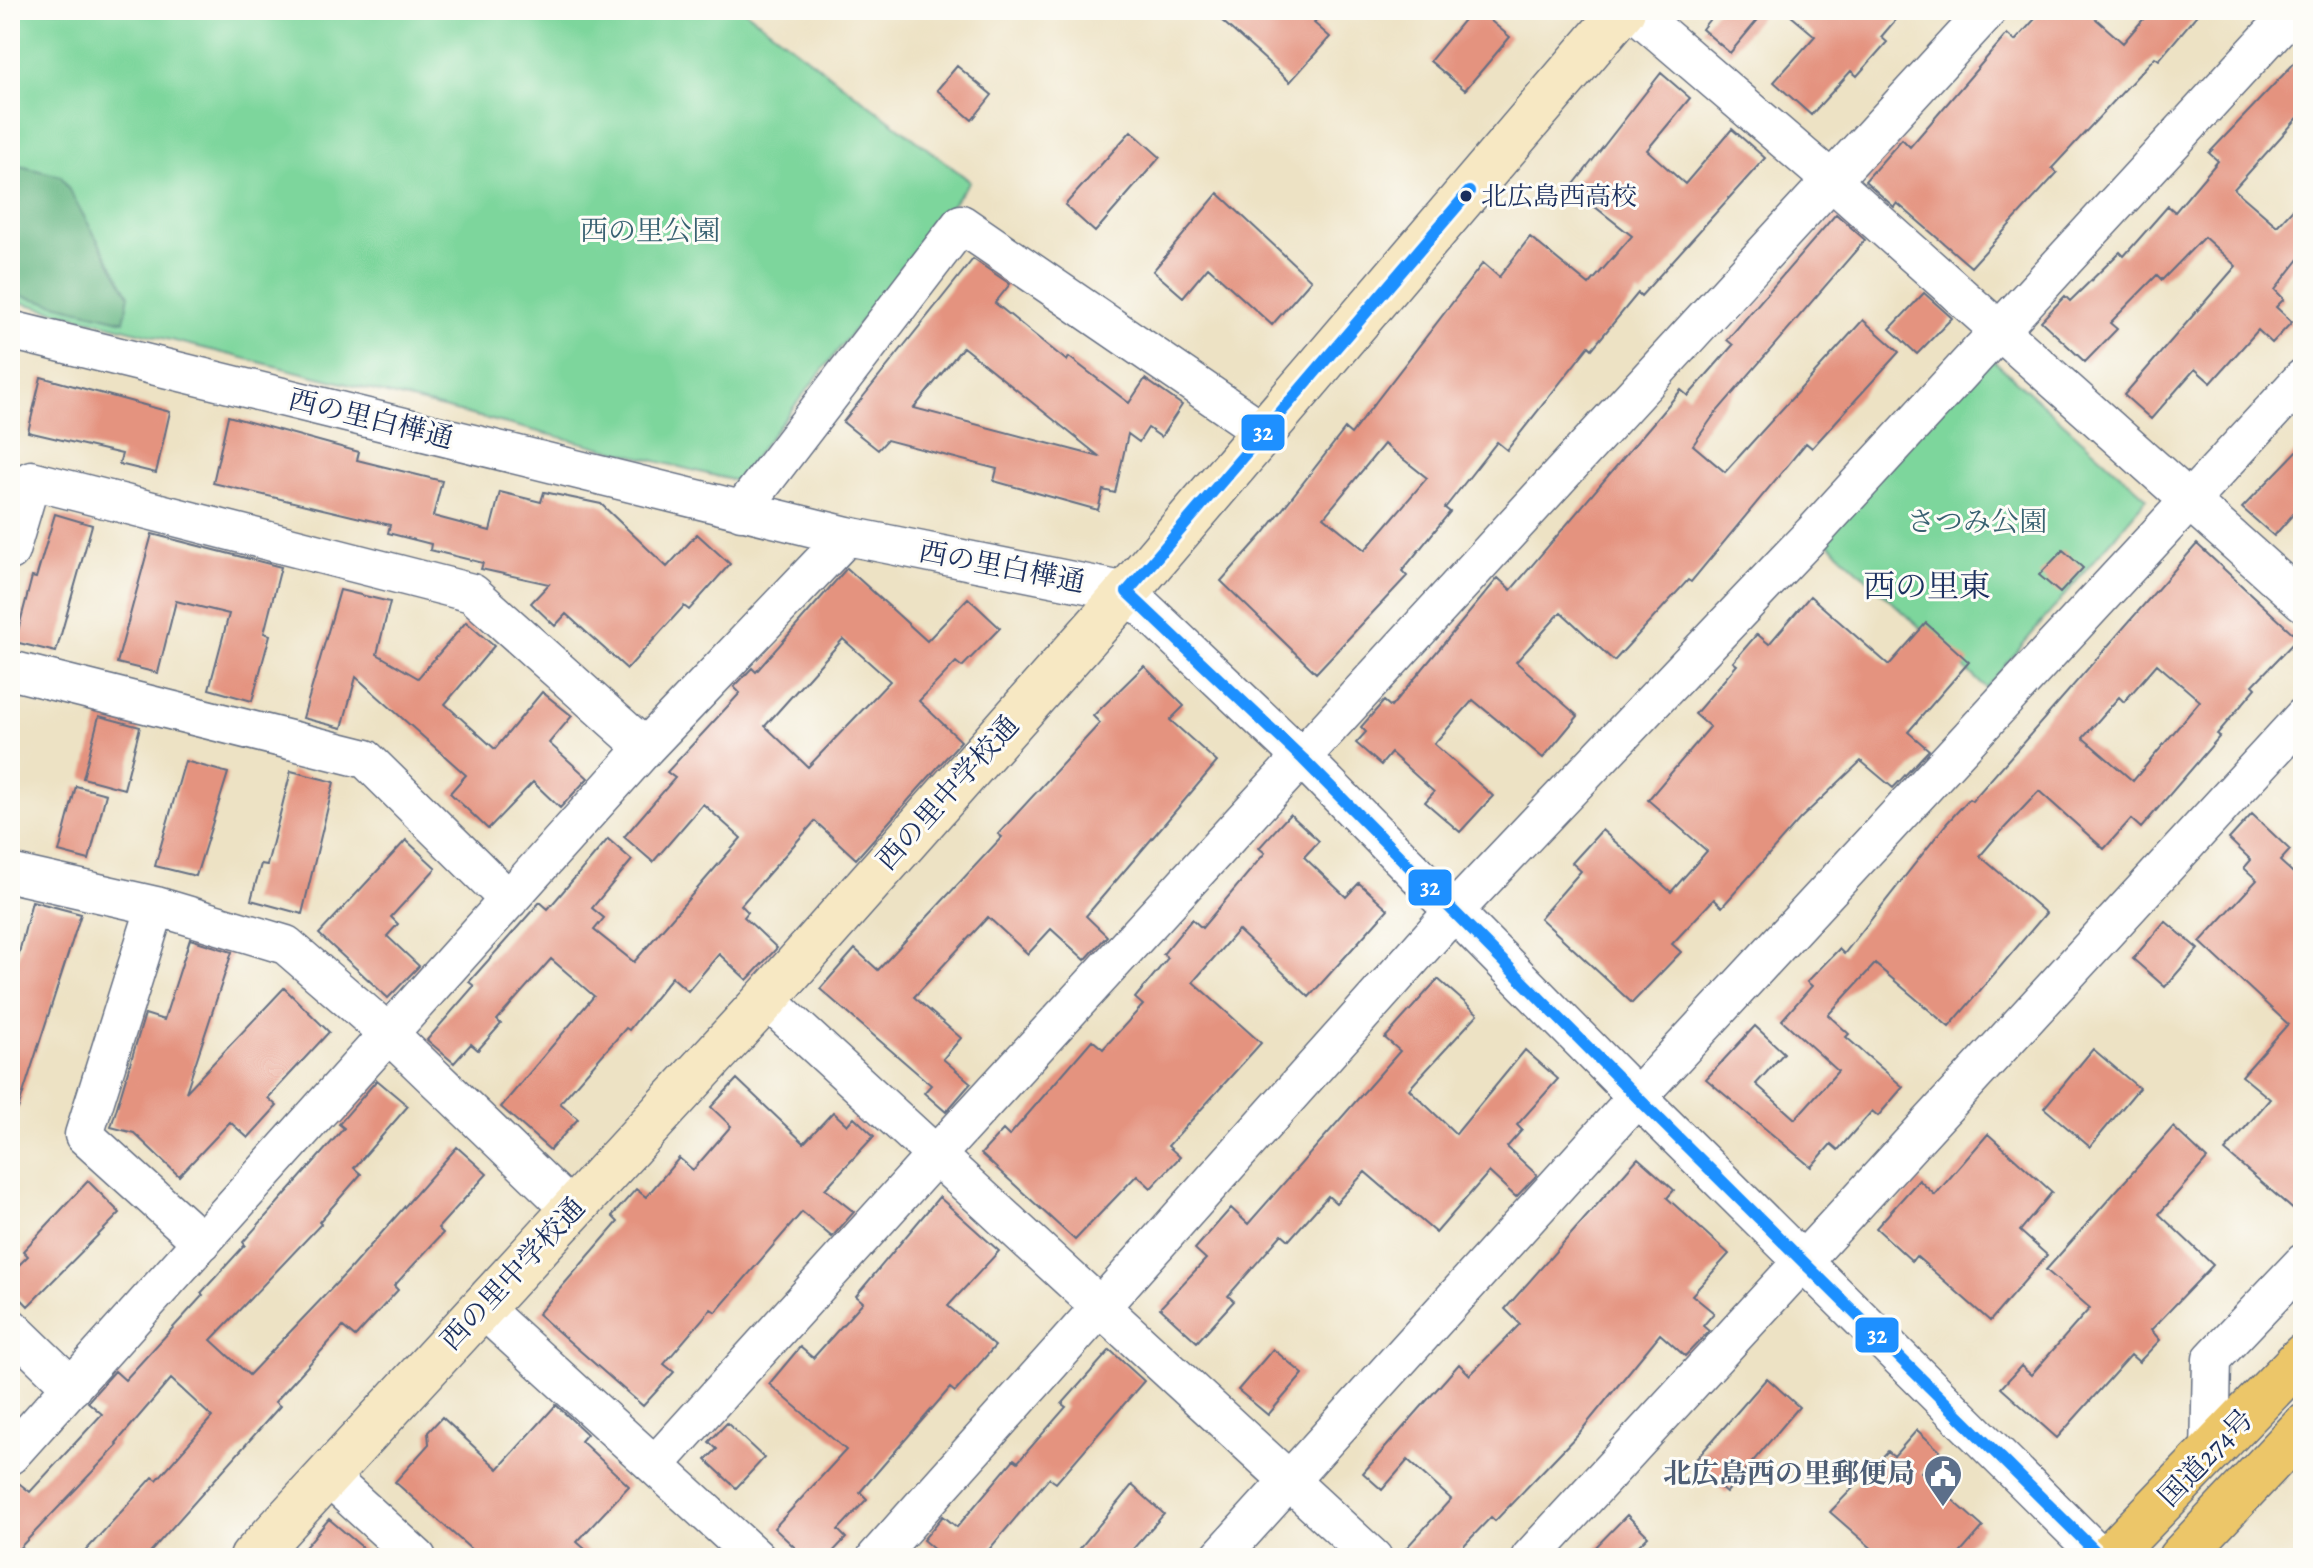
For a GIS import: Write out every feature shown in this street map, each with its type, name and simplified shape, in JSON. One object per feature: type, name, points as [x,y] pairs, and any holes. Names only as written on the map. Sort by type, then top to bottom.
[{"type":"highway","name":"国道274号","points":[[2105,1558],[2210,1456],[2303,1356]]},
{"type":"highway","name":"国道274号","points":[[2180,1558],[2303,1427]]},
{"type":"street","name":"西の里中学校通","points":[[252,1558],[766,999],[1127,592],[1623,10]]},
{"type":"street","points":[[1633,10],[1832,181],[2303,602]]},
{"type":"street","points":[[655,1465],[1988,10]]},
{"type":"street","points":[[876,1558],[1454,911],[1815,531],[2294,10]]},
{"type":"street","points":[[741,511],[961,224],[1263,431]]},
{"type":"street","name":"西の里白樺通","points":[[10,330],[847,536],[1127,592]]},
{"type":"street","points":[[1219,1558],[1637,1097],[2303,378]]},
{"type":"street","points":[[10,551],[31,480],[472,593],[645,748]]},
{"type":"street","points":[[10,1455],[645,748],[847,536]]},
{"type":"street","points":[[1127,592],[1303,759],[1637,1097],[2105,1558]]},
{"type":"street","points":[[10,670],[366,759],[509,900]]},
{"type":"street","points":[[1530,1558],[2303,717]]},
{"type":"street","points":[[10,873],[156,906],[286,945],[389,1034],[572,1210]]},
{"type":"street","points":[[156,906],[84,1135],[202,1242]]},
{"type":"street","points":[[766,999],[1373,1558]]},
{"type":"street","points":[[2210,1456],[2212,1359],[2303,1263]]},
{"type":"street","points":[[482,1308],[756,1558]]},
{"type":"street","points":[[10,1327],[72,1387]]},
{"type":"street","points":[[326,1475],[417,1558]]},
{"type":"green space","name":"西の里公園","points":[[10,10],[744,10],[970,181],[736,481],[10,300]]},
{"type":"green space","points":[[12,164],[61,176],[129,295],[124,321],[10,293]]},
{"type":"green space","name":"さつみ公園","points":[[1981,349],[2147,498],[1986,688],[1815,531]]},
{"type":"building","points":[[1210,10],[1326,10],[1314,23],[1330,37],[1290,82]]},
{"type":"building","points":[[1472,10],[1478,10],[1510,37],[1465,90],[1430,61]]},
{"type":"building","points":[[1717,10],[1766,10],[1730,53],[1702,29]]},
{"type":"building","points":[[1784,10],[1904,10],[1881,37],[1887,42],[1857,76],[1851,71],[1811,115],[1774,82],[1815,36]]},
{"type":"building","points":[[2043,10],[2086,10],[2123,43],[2151,10],[2201,10],[2159,60],[2155,57],[2052,168],[2057,173],[1971,267],[1897,203],[1894,207],[1865,181],[1902,139],[1910,147],[2007,34],[2015,41]]},
{"type":"building","points":[[2303,54],[2303,112],[2234,189],[2277,226],[2303,198],[2303,254],[2275,290],[2284,299],[2276,307],[2292,322],[2272,343],[2258,330],[2211,383],[2195,369],[2151,419],[2124,395],[2236,266],[2204,237],[2162,280],[2157,275],[2110,323],[2117,329],[2085,362],[2041,321],[2065,296],[2070,301],[2120,252],[2124,256],[2168,206],[2175,212],[2218,161],[2209,153]]},
{"type":"building","points":[[957,66],[992,95],[972,120],[937,90]]},
{"type":"building","points":[[1661,73],[1690,98],[1647,150],[1685,184],[1732,129],[1765,158],[1641,296],[1638,293],[1592,349],[1589,346],[1507,450],[1497,442],[1445,508],[1450,512],[1402,571],[1407,576],[1316,673],[1221,581],[1264,533],[1345,429],[1351,434],[1483,263],[1499,277],[1530,237],[1589,285],[1632,236],[1571,188]],"holes":[[[1384,444],[1427,478],[1365,550],[1324,517]]]},
{"type":"building","points":[[1131,131],[1160,157],[1095,232],[1065,205]]},
{"type":"building","points":[[1218,193],[1311,280],[1272,325],[1208,267],[1183,297],[1153,271]]},
{"type":"building","points":[[1836,214],[1865,240],[1714,415],[1693,445],[1725,472],[1863,320],[1899,352],[1812,448],[1806,443],[1691,582],[1688,580],[1614,661],[1561,612],[1516,662],[1578,716],[1543,758],[1473,700],[1434,744],[1493,796],[1460,832],[1425,802],[1434,792],[1391,753],[1381,765],[1356,743],[1366,732],[1361,727],[1384,701],[1391,707],[1498,578],[1511,590],[1681,390],[1688,396],[1733,345],[1727,340]]},
{"type":"building","points":[[973,259],[1010,284],[995,303],[1067,361],[1069,357],[1129,403],[1145,379],[1182,405],[1161,437],[1148,428],[1139,442],[1128,434],[1115,493],[1103,490],[1098,510],[994,481],[997,469],[887,440],[878,450],[843,422]],"holes":[[[963,347],[1100,457],[914,408]]]},
{"type":"building","points":[[1924,293],[1952,318],[1917,354],[1890,329]]},
{"type":"building","points":[[41,377],[170,412],[156,473],[119,464],[122,454],[28,432]]},
{"type":"building","points":[[228,416],[359,452],[357,460],[442,481],[433,516],[490,531],[500,492],[541,502],[544,492],[601,504],[667,567],[697,534],[730,564],[689,610],[684,606],[627,669],[566,614],[555,626],[531,603],[549,584],[481,569],[483,563],[430,550],[431,544],[388,533],[390,525],[213,483]]},
{"type":"building","points":[[2303,445],[2303,503],[2274,536],[2242,508]]},
{"type":"building","points":[[55,514],[92,525],[56,652],[15,642],[32,577],[36,578]]},
{"type":"building","points":[[152,534],[281,567],[264,633],[270,635],[252,701],[209,689],[229,614],[176,601],[158,673],[117,663]]},
{"type":"building","points":[[2197,544],[2298,638],[2253,685],[2256,688],[2217,734],[2220,736],[2141,828],[2131,819],[2104,849],[2039,791],[1997,836],[1980,856],[2046,913],[1949,1027],[1875,964],[1828,1015],[1849,1034],[1846,1037],[1903,1087],[1878,1116],[1872,1111],[1838,1150],[1831,1144],[1811,1167],[1706,1079],[1755,1026],[1784,1053],[1756,1084],[1795,1119],[1838,1071],[1782,1020],[1812,986],[1807,982],[1839,949],[1844,954],[1947,823],[1969,799],[1972,801]],"holes":[[[2157,664],[2200,701],[2133,781],[2083,738],[2119,697],[2124,702]]]},
{"type":"building","points":[[2063,550],[2083,568],[2060,593],[2039,575]]},
{"type":"building","points":[[847,568],[927,641],[968,598],[1000,628],[962,667],[956,662],[919,701],[961,741],[856,859],[815,821],[741,905],[748,912],[744,917],[777,948],[747,980],[719,954],[688,991],[672,977],[629,1030],[626,1028],[560,1103],[578,1119],[550,1150],[501,1107],[594,996],[551,959],[497,1020],[501,1024],[478,1050],[471,1044],[454,1063],[427,1040],[474,986],[469,982],[540,902],[548,909],[608,839],[632,860],[592,908],[604,918],[594,930],[634,962],[741,838],[703,804],[653,862],[624,837],[675,778],[667,772],[740,693],[734,687],[752,668],[756,672]],"holes":[[[843,639],[890,681],[808,767],[765,726]]]},
{"type":"building","points":[[340,590],[390,602],[377,654],[418,678],[466,622],[494,646],[445,704],[495,749],[542,692],[572,716],[549,743],[588,778],[560,808],[533,782],[488,829],[450,793],[466,775],[356,677],[342,728],[303,718]]},
{"type":"building","points":[[1810,596],[1889,665],[1926,623],[1969,662],[1908,732],[1929,750],[1893,788],[1861,761],[1800,819],[1722,907],[1714,899],[1672,944],[1681,952],[1632,1003],[1540,918],[1581,871],[1572,863],[1602,830],[1671,892],[1707,851],[1648,800],[1710,727],[1695,714],[1737,665],[1733,662],[1757,634],[1769,644]]},
{"type":"building","points":[[1144,666],[1184,706],[1170,720],[1217,762],[1086,916],[1107,936],[1085,960],[1051,929],[1028,954],[988,917],[914,997],[961,1038],[943,1059],[971,1083],[946,1112],[924,1093],[931,1085],[820,989],[855,949],[878,970],[1002,837],[998,834],[1100,723],[1093,716]]},
{"type":"building","points":[[99,716],[140,727],[124,789],[83,778]]},
{"type":"building","points":[[185,761],[228,773],[196,876],[155,866]]},
{"type":"building","points":[[291,771],[334,782],[302,914],[251,900],[261,864],[267,865]]},
{"type":"building","points":[[76,786],[106,794],[89,860],[59,852]]},
{"type":"building","points":[[1290,814],[1319,841],[1304,857],[1346,897],[1359,883],[1388,909],[1309,997],[1238,930],[1193,982],[1261,1043],[1168,1146],[1180,1157],[1151,1188],[1137,1175],[1075,1240],[981,1154],[1003,1130],[1009,1136],[1092,1040],[1103,1049],[1143,1005],[1135,998],[1168,958],[1163,954],[1192,919],[1202,928],[1265,853],[1259,848]]},
{"type":"building","points":[[2252,814],[2290,850],[2280,861],[2303,882],[2303,1218],[2225,1151],[2270,1099],[2242,1076],[2288,1024],[2200,942],[2257,880],[2244,868],[2251,860],[2229,839]]},
{"type":"building","points":[[406,840],[436,868],[391,917],[398,924],[387,936],[419,966],[388,998],[319,934]]},
{"type":"building","points":[[32,901],[81,914],[18,1109],[10,1108],[10,989]]},
{"type":"building","points":[[2165,921],[2198,949],[2165,987],[2133,959]]},
{"type":"building","points":[[190,939],[232,952],[186,1092],[284,988],[329,1032],[268,1098],[277,1106],[248,1138],[230,1122],[179,1176],[134,1133],[111,1127],[145,1014],[164,1020]]},
{"type":"building","points":[[1438,979],[1478,1014],[1409,1089],[1456,1134],[1525,1050],[1558,1079],[1517,1125],[1522,1130],[1507,1147],[1537,1175],[1516,1197],[1489,1172],[1436,1233],[1365,1172],[1336,1203],[1328,1196],[1289,1240],[1282,1234],[1228,1296],[1234,1301],[1197,1342],[1160,1308],[1206,1259],[1195,1249],[1231,1208],[1248,1224],[1400,1051],[1385,1038]]},
{"type":"building","points":[[2093,1049],[2139,1088],[2090,1147],[2044,1108]]},
{"type":"building","points":[[737,1079],[804,1143],[833,1112],[847,1125],[854,1117],[874,1136],[825,1189],[854,1212],[832,1237],[802,1212],[716,1312],[711,1309],[664,1364],[674,1372],[643,1406],[538,1314],[618,1222],[612,1216],[636,1189],[646,1197],[679,1158],[693,1170],[731,1126],[711,1107]]},
{"type":"building","points":[[377,1080],[408,1106],[354,1168],[361,1174],[319,1222],[321,1224],[211,1340],[249,1375],[349,1270],[457,1147],[487,1174],[438,1228],[443,1233],[394,1286],[398,1290],[355,1337],[343,1327],[275,1402],[280,1406],[145,1558],[79,1558],[153,1477],[157,1480],[212,1417],[171,1379],[116,1443],[118,1445],[10,1558],[10,1476],[30,1492],[102,1414],[88,1402],[90,1399],[115,1371],[125,1380],[203,1295],[201,1293],[245,1245],[243,1242],[344,1128],[339,1124]]},
{"type":"building","points":[[2173,1127],[2207,1159],[2159,1214],[2213,1265],[2151,1330],[2160,1340],[2139,1362],[2131,1355],[2057,1438],[2001,1388],[2021,1366],[2031,1375],[2090,1308],[2046,1270]]},
{"type":"building","points":[[1988,1134],[2052,1192],[2020,1231],[2047,1255],[1990,1321],[1916,1256],[1912,1261],[1876,1228],[1919,1180],[1935,1195]]},
{"type":"building","points":[[1638,1158],[1674,1190],[1667,1198],[1729,1254],[1692,1295],[1714,1313],[1703,1326],[1709,1331],[1685,1356],[1660,1334],[1580,1432],[1495,1521],[1491,1517],[1452,1558],[1397,1558],[1451,1499],[1408,1460],[1382,1490],[1363,1473],[1459,1364],[1470,1375],[1520,1324],[1505,1309]]},
{"type":"building","points":[[88,1181],[120,1213],[28,1306],[10,1287],[10,1274],[28,1256],[23,1251]]},
{"type":"building","points":[[939,1197],[999,1251],[948,1306],[995,1346],[955,1392],[950,1388],[860,1492],[867,1499],[838,1530],[846,1538],[827,1558],[806,1558],[774,1528],[846,1450],[769,1384],[800,1347],[813,1358],[863,1302],[856,1296]]},
{"type":"building","points":[[1273,1349],[1303,1374],[1268,1415],[1238,1390]]},
{"type":"building","points":[[1110,1350],[1144,1381],[1056,1483],[1049,1478],[982,1558],[944,1558],[923,1540],[943,1516],[957,1527],[1014,1459],[1018,1462],[1066,1407],[1062,1404]]},
{"type":"building","points":[[1767,1378],[1799,1407],[1726,1493],[1692,1464]]},
{"type":"building","points":[[556,1405],[587,1434],[581,1441],[629,1486],[577,1542],[595,1558],[481,1558],[395,1482],[429,1444],[428,1432],[442,1417],[498,1469]]},
{"type":"building","points":[[727,1423],[764,1458],[736,1488],[706,1460],[717,1449],[709,1442]]},
{"type":"building","points":[[1917,1430],[1940,1451],[1921,1472],[1983,1527],[1956,1558],[1883,1558],[1830,1512],[1888,1451],[1894,1456]]},
{"type":"building","points":[[1132,1485],[1164,1514],[1125,1558],[1072,1558]]},
{"type":"building","points":[[1627,1515],[1648,1536],[1626,1558],[1585,1558]]},
{"type":"building","points":[[329,1519],[375,1558],[296,1558]]},
{"type":"transit line","name":"32","points":[[1469,192],[1127,592],[1303,759],[1637,1097],[2102,1558]]},
{"type":"place","name":"北広島西高校","points":[[1466,196]]},
{"type":"place","name":"北広島西の里郵便局","points":[[1943,1508]]},
{"type":"district","name":"西の里東","points":[[1927,586]]}]
